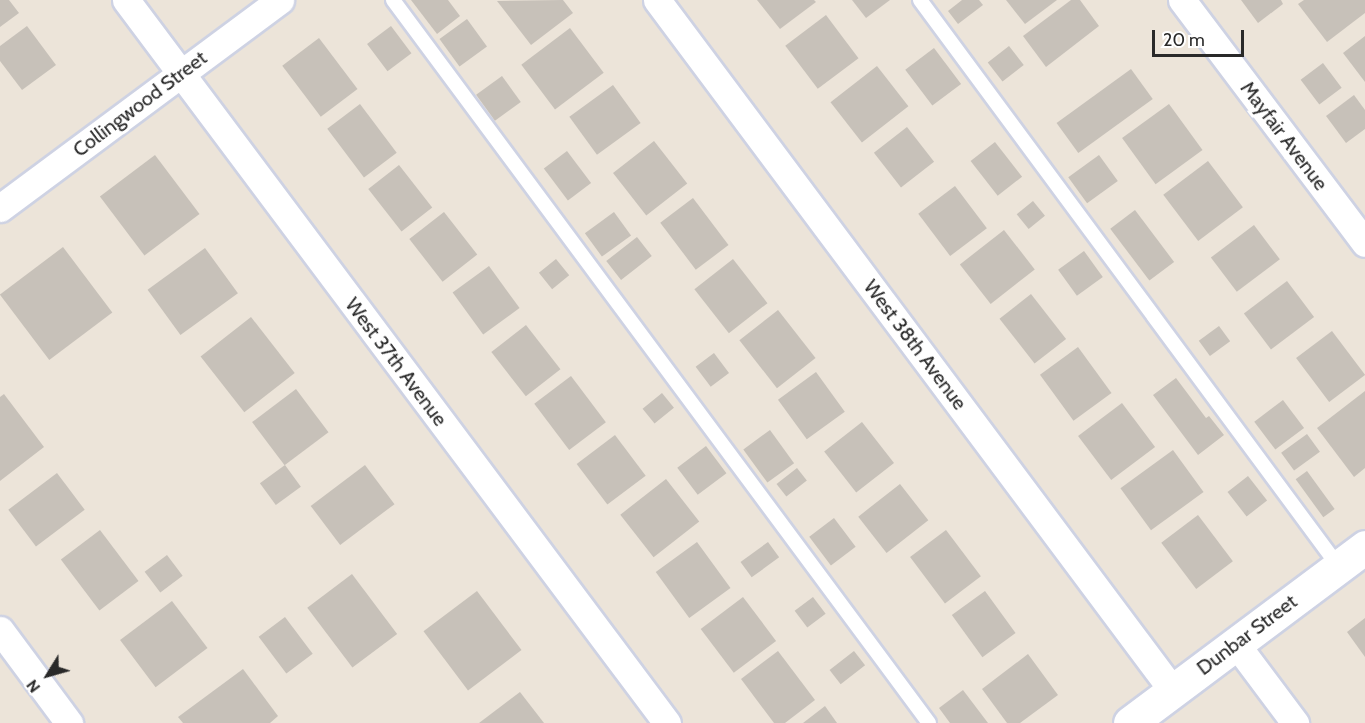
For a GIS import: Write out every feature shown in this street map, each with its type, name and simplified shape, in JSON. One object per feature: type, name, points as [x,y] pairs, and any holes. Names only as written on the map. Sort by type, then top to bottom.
[{"type":"main road","name":"Dunbar Street","points":[[1130,723],[1365,547]]},
{"type":"street","name":"West 37th Avenue","points":[[126,0],[667,723]]},
{"type":"street","name":"Collingwood Street","points":[[0,208],[280,0]]},
{"type":"street","name":"West 38th Avenue","points":[[657,0],[1173,691]]},
{"type":"street","name":"Mayfair Avenue","points":[[1182,0],[1365,243]]},
{"type":"street","points":[[0,630],[69,723]]},
{"type":"street","points":[[1236,644],[1295,723]]},
{"type":"lane","points":[[393,0],[929,723]]},
{"type":"lane","points":[[920,0],[1339,567]]},
{"type":"building","points":[[0,0],[9,0],[19,13],[0,27]]},
{"type":"building","points":[[411,0],[448,0],[460,16],[437,34]]},
{"type":"building","points":[[563,0],[573,13],[531,45],[497,1]]},
{"type":"building","points":[[757,0],[814,0],[816,2],[780,29]]},
{"type":"building","points":[[852,0],[890,0],[866,18]]},
{"type":"building","points":[[962,0],[979,0],[983,5],[958,24],[948,11]]},
{"type":"building","points":[[1006,0],[1057,0],[1025,24]]},
{"type":"building","points":[[1071,0],[1080,0],[1099,26],[1046,67],[1023,36]]},
{"type":"building","points":[[1241,0],[1281,0],[1283,4],[1258,23]]},
{"type":"building","points":[[1304,0],[1365,0],[1365,13],[1327,42],[1298,4]]},
{"type":"building","points":[[826,15],[858,58],[818,89],[785,46]]},
{"type":"building","points":[[467,19],[487,47],[459,66],[439,39]]},
{"type":"building","points":[[27,26],[56,65],[22,90],[0,61],[0,46]]},
{"type":"building","points":[[391,26],[411,53],[388,71],[367,44]]},
{"type":"building","points":[[570,28],[604,73],[555,109],[521,65]]},
{"type":"building","points":[[1365,36],[1365,82],[1343,53]]},
{"type":"building","points":[[319,38],[358,89],[321,117],[282,66]]},
{"type":"building","points":[[1009,46],[1024,65],[1002,82],[988,63]]},
{"type":"building","points":[[934,48],[961,84],[932,106],[905,70]]},
{"type":"building","points":[[1323,63],[1342,88],[1319,105],[1301,80]]},
{"type":"building","points":[[877,66],[908,106],[862,143],[831,102]]},
{"type":"building","points":[[1131,69],[1153,99],[1078,153],[1057,123]]},
{"type":"building","points":[[502,76],[521,102],[495,121],[476,95]]},
{"type":"building","points":[[613,85],[641,123],[597,155],[569,117]]},
{"type":"building","points":[[1354,95],[1365,110],[1365,129],[1346,143],[1326,116]]},
{"type":"building","points":[[360,104],[397,153],[364,177],[327,129]]},
{"type":"building","points":[[1169,104],[1203,150],[1156,184],[1122,138]]},
{"type":"building","points":[[907,127],[934,162],[901,188],[874,153]]},
{"type":"building","points":[[654,141],[687,184],[646,216],[613,173]]},
{"type":"building","points":[[995,142],[1022,177],[998,196],[971,161]]},
{"type":"building","points":[[567,151],[591,183],[568,200],[544,168]]},
{"type":"building","points":[[155,155],[200,214],[144,256],[100,197]]},
{"type":"building","points":[[1099,155],[1118,181],[1087,203],[1068,177]]},
{"type":"building","points":[[1208,161],[1243,207],[1198,241],[1163,195]]},
{"type":"building","points":[[399,165],[432,208],[402,232],[368,189]]},
{"type":"building","points":[[955,186],[987,228],[950,256],[918,214]]},
{"type":"building","points":[[693,198],[729,245],[696,270],[660,223]]},
{"type":"building","points":[[1033,201],[1045,216],[1029,229],[1017,214]]},
{"type":"building","points":[[1135,210],[1174,262],[1149,281],[1110,229]]},
{"type":"building","points":[[444,212],[477,255],[443,282],[409,239]]},
{"type":"building","points":[[614,212],[631,235],[602,257],[585,233]]},
{"type":"building","points":[[1254,225],[1280,259],[1237,292],[1211,257]]},
{"type":"building","points":[[1004,230],[1035,269],[991,304],[960,264]]},
{"type":"building","points":[[637,237],[652,256],[621,280],[606,261]]},
{"type":"building","points":[[63,247],[112,312],[49,360],[0,294]]},
{"type":"building","points":[[205,248],[238,293],[180,335],[148,290]]},
{"type":"building","points":[[1084,251],[1103,277],[1077,296],[1058,270]]},
{"type":"building","points":[[556,259],[569,275],[552,289],[539,273]]},
{"type":"building","points":[[733,259],[767,303],[729,333],[694,289]]},
{"type":"building","points":[[489,266],[520,308],[483,335],[453,292]]},
{"type":"building","points":[[1287,281],[1314,317],[1271,349],[1244,313]]},
{"type":"building","points":[[1031,294],[1066,339],[1035,364],[999,319]]},
{"type":"building","points":[[778,310],[816,358],[777,388],[739,340]]},
{"type":"building","points":[[251,317],[295,373],[244,412],[201,356]]},
{"type":"building","points":[[526,325],[560,369],[526,396],[491,352]]},
{"type":"building","points":[[1219,326],[1230,341],[1210,356],[1199,341]]},
{"type":"building","points":[[1332,331],[1365,375],[1329,402],[1296,358]]},
{"type":"building","points":[[1078,347],[1112,393],[1073,421],[1040,375]]},
{"type":"building","points":[[714,353],[729,373],[711,387],[696,367]]},
{"type":"building","points":[[816,372],[845,412],[807,439],[778,400]]},
{"type":"building","points":[[571,376],[606,422],[569,450],[534,404]]},
{"type":"building","points":[[1176,378],[1206,418],[1209,416],[1224,435],[1198,455],[1153,395]]},
{"type":"building","points":[[296,389],[328,432],[285,465],[252,422]]},
{"type":"building","points":[[1365,391],[1365,468],[1354,477],[1317,428]]},
{"type":"building","points":[[662,393],[674,408],[655,423],[643,409]]},
{"type":"building","points":[[4,394],[44,447],[0,481],[0,397]]},
{"type":"building","points":[[1283,400],[1304,428],[1275,450],[1254,422]]},
{"type":"building","points":[[1122,403],[1155,447],[1111,480],[1078,436]]},
{"type":"building","points":[[862,422],[894,463],[856,493],[824,452]]},
{"type":"building","points":[[770,430],[794,463],[767,483],[743,449]]},
{"type":"building","points":[[1307,434],[1320,452],[1294,471],[1281,453]]},
{"type":"building","points":[[615,435],[646,476],[607,505],[577,464]]},
{"type":"building","points":[[706,446],[726,473],[698,495],[677,468]]},
{"type":"building","points":[[1173,450],[1204,492],[1151,530],[1120,488]]},
{"type":"building","points":[[285,465],[301,487],[276,505],[260,483]]},
{"type":"building","points":[[365,465],[394,504],[340,545],[311,506]]},
{"type":"building","points":[[797,468],[807,481],[786,497],[777,484]]},
{"type":"building","points":[[1307,471],[1335,509],[1323,517],[1296,479]]},
{"type":"building","points":[[57,473],[85,510],[36,546],[8,510]]},
{"type":"building","points":[[1248,476],[1267,500],[1247,516],[1228,492]]},
{"type":"building","points":[[666,479],[699,522],[654,557],[620,515]]},
{"type":"building","points":[[900,484],[928,520],[887,553],[858,517]]},
{"type":"building","points":[[1198,515],[1233,561],[1196,589],[1161,543]]},
{"type":"building","points":[[834,518],[856,547],[831,565],[809,537]]},
{"type":"building","points":[[100,530],[139,581],[99,611],[61,559]]},
{"type":"building","points":[[946,530],[981,576],[945,603],[910,557]]},
{"type":"building","points":[[697,542],[731,588],[689,618],[656,572]]},
{"type":"building","points":[[768,542],[779,557],[752,577],[740,562]]},
{"type":"building","points":[[167,555],[183,576],[160,593],[145,572]]},
{"type":"building","points":[[352,574],[397,634],[352,668],[307,608]]},
{"type":"building","points":[[477,591],[522,650],[468,690],[423,631]]},
{"type":"building","points":[[985,591],[1016,633],[982,657],[952,615]]},
{"type":"building","points":[[743,597],[776,641],[734,673],[701,629]]},
{"type":"building","points":[[813,597],[826,614],[807,628],[795,611]]},
{"type":"building","points":[[172,601],[208,648],[156,687],[120,640]]},
{"type":"building","points":[[285,617],[313,654],[286,674],[259,637]]},
{"type":"building","points":[[1365,618],[1365,657],[1347,632]]},
{"type":"building","points":[[778,651],[815,700],[785,723],[774,723],[741,679]]},
{"type":"building","points":[[854,651],[865,665],[841,684],[830,670]]},
{"type":"building","points":[[1028,654],[1058,695],[1020,723],[1007,723],[982,689]]},
{"type":"building","points":[[243,669],[278,716],[270,723],[183,723],[178,717]]},
{"type":"building","points":[[963,690],[988,723],[950,723],[939,708]]},
{"type":"building","points":[[520,692],[544,723],[479,723]]},
{"type":"building","points":[[825,706],[837,723],[803,723]]}]
